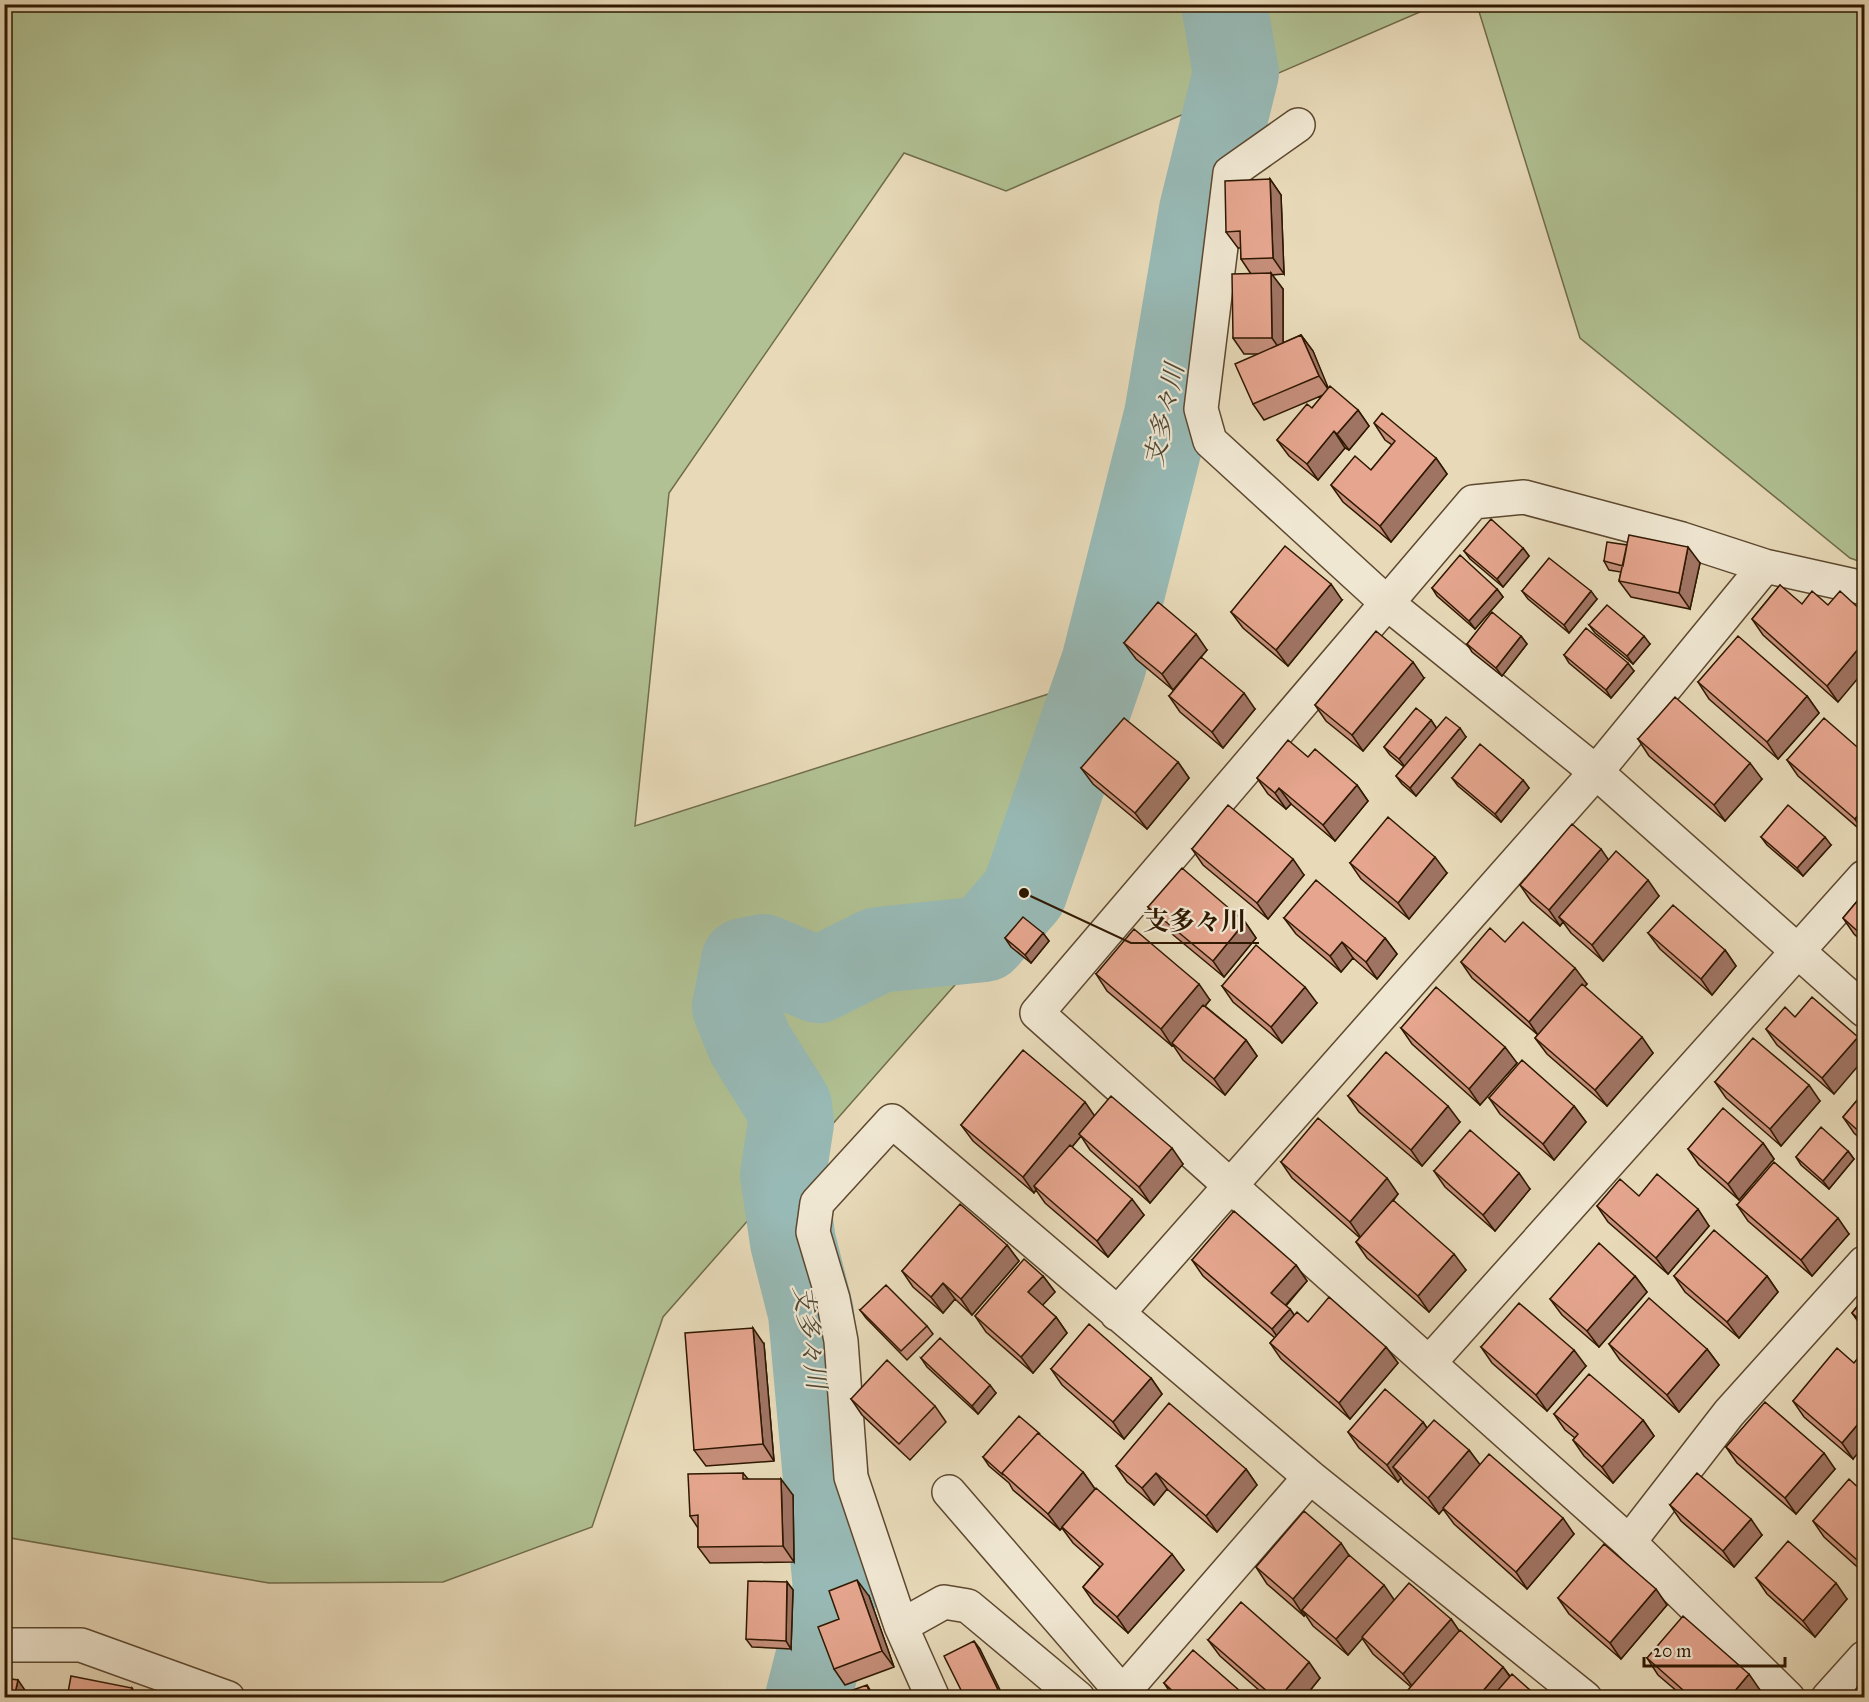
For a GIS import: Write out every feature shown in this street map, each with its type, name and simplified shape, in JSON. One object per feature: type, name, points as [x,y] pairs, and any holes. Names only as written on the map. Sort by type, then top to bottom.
[{"type":"street","points":[[1298,125],[1230,173],[1201,409],[1210,441],[1387,603],[1596,772],[1864,1010]]},
{"type":"street","points":[[1788,1698],[1629,1542],[1037,1013],[1473,502],[1524,497],[1682,539],[1765,566],[1864,588]]},
{"type":"street","points":[[1117,1314],[1596,772],[1765,566]]},
{"type":"street","points":[[1429,1363],[1864,877]]},
{"type":"street","points":[[933,1698],[901,1626],[851,1477],[841,1341],[813,1233],[817,1203],[892,1121],[1310,1477],[1585,1698]]},
{"type":"street","points":[[1629,1542],[1729,1413],[1864,1263]]},
{"type":"street","points":[[949,1492],[1123,1697],[1310,1477]]},
{"type":"street","points":[[901,1626],[944,1602],[968,1606],[1078,1698]]},
{"type":"street","points":[[4,1645],[81,1645],[174,1688],[228,1698]]},
{"type":"street","points":[[1828,1698],[1864,1658]]},
{"type":"green space","points":[[4,5],[1436,5],[1006,191],[904,153],[669,493],[635,826],[1086,682],[961,978],[663,1317],[592,1527],[443,1582],[269,1583],[5,1537]]},
{"type":"green space","points":[[1477,5],[1864,5],[1864,563],[1850,558],[1580,338]]},
{"type":"building","points":[[1270,179],[1273,258],[1241,259],[1240,231],[1226,232],[1225,181]]},
{"type":"building","points":[[1271,273],[1272,338],[1233,338],[1232,274]]},
{"type":"building","points":[[1301,335],[1319,376],[1253,404],[1235,364]]},
{"type":"building","points":[[1330,386],[1358,410],[1337,434],[1334,431],[1307,464],[1277,440],[1307,404],[1312,408]]},
{"type":"building","points":[[1382,413],[1436,458],[1380,526],[1331,485],[1355,456],[1371,470],[1395,441],[1374,423]]},
{"type":"building","points":[[1491,519],[1523,548],[1497,579],[1464,551]]},
{"type":"building","points":[[1629,535],[1688,547],[1679,593],[1619,581]]},
{"type":"building","points":[[1607,542],[1627,545],[1623,566],[1604,561]]},
{"type":"building","points":[[1285,546],[1331,584],[1276,650],[1231,612]]},
{"type":"building","points":[[1460,555],[1497,589],[1469,621],[1432,588]]},
{"type":"building","points":[[1549,558],[1591,591],[1564,625],[1522,591]]},
{"type":"building","points":[[1780,585],[1802,604],[1812,591],[1828,605],[1840,591],[1864,613],[1864,642],[1827,686],[1752,619]]},
{"type":"building","points":[[1158,602],[1196,634],[1162,674],[1124,643]]},
{"type":"building","points":[[1607,605],[1644,636],[1627,656],[1589,625]]},
{"type":"building","points":[[1492,612],[1521,636],[1496,668],[1467,644]]},
{"type":"building","points":[[1586,628],[1628,663],[1606,690],[1564,655]]},
{"type":"building","points":[[1376,631],[1413,662],[1352,735],[1315,705]]},
{"type":"building","points":[[1738,636],[1807,696],[1767,742],[1698,682]]},
{"type":"building","points":[[1201,657],[1244,693],[1212,732],[1169,696]]},
{"type":"building","points":[[1675,697],[1750,763],[1714,805],[1638,739]]},
{"type":"building","points":[[1416,708],[1431,720],[1399,759],[1384,747]]},
{"type":"building","points":[[1446,717],[1460,728],[1410,788],[1396,776]]},
{"type":"building","points":[[1124,718],[1178,762],[1135,813],[1081,768]]},
{"type":"building","points":[[1824,718],[1864,753],[1864,807],[1855,819],[1787,760]]},
{"type":"building","points":[[1288,740],[1308,757],[1315,749],[1357,785],[1323,825],[1279,788],[1275,793],[1257,778]]},
{"type":"building","points":[[1480,744],[1523,780],[1495,814],[1452,778]]},
{"type":"building","points":[[1228,805],[1293,859],[1257,903],[1192,849]]},
{"type":"building","points":[[1788,805],[1825,837],[1797,868],[1761,837]]},
{"type":"building","points":[[1388,817],[1435,857],[1398,903],[1350,863]]},
{"type":"building","points":[[1572,824],[1601,849],[1549,910],[1520,885]]},
{"type":"building","points":[[1616,851],[1648,880],[1592,945],[1559,917]]},
{"type":"building","points":[[1182,868],[1245,922],[1213,961],[1148,907]]},
{"type":"building","points":[[1316,880],[1385,938],[1366,962],[1342,942],[1330,956],[1284,918]]},
{"type":"building","points":[[1864,893],[1864,937],[1843,918]]},
{"type":"building","points":[[1673,905],[1725,950],[1701,979],[1648,933]]},
{"type":"building","points":[[1023,917],[1043,933],[1025,955],[1005,938]]},
{"type":"building","points":[[1523,922],[1575,968],[1529,1022],[1461,962],[1490,928],[1505,942]]},
{"type":"building","points":[[1134,929],[1199,984],[1161,1029],[1096,974]]},
{"type":"building","points":[[1256,945],[1305,987],[1271,1027],[1222,986]]},
{"type":"building","points":[[1582,984],[1642,1037],[1595,1090],[1535,1038]]},
{"type":"building","points":[[1436,987],[1505,1047],[1469,1089],[1401,1028]]},
{"type":"building","points":[[1812,997],[1858,1037],[1822,1078],[1766,1029],[1785,1007],[1795,1017]]},
{"type":"building","points":[[1203,1005],[1246,1040],[1214,1079],[1172,1043]]},
{"type":"building","points":[[1753,1038],[1809,1085],[1770,1129],[1715,1082]]},
{"type":"building","points":[[1023,1050],[1085,1102],[1023,1177],[961,1125]]},
{"type":"building","points":[[1386,1052],[1448,1106],[1411,1150],[1348,1096]]},
{"type":"building","points":[[1522,1060],[1574,1106],[1543,1144],[1489,1098]]},
{"type":"building","points":[[1864,1092],[1864,1136],[1843,1117]]},
{"type":"building","points":[[1111,1096],[1172,1148],[1139,1187],[1079,1134]]},
{"type":"building","points":[[1723,1108],[1763,1143],[1728,1184],[1688,1149]]},
{"type":"building","points":[[1318,1118],[1387,1178],[1350,1222],[1281,1162]]},
{"type":"building","points":[[1821,1127],[1848,1151],[1823,1181],[1796,1157]]},
{"type":"building","points":[[1470,1130],[1519,1173],[1483,1215],[1434,1171]]},
{"type":"building","points":[[1070,1145],[1132,1199],[1097,1241],[1034,1186]]},
{"type":"building","points":[[1774,1162],[1838,1218],[1801,1260],[1737,1205]]},
{"type":"building","points":[[1657,1174],[1698,1209],[1656,1258],[1597,1206],[1620,1179],[1639,1196]]},
{"type":"building","points":[[1393,1200],[1454,1254],[1418,1296],[1356,1242]]},
{"type":"building","points":[[960,1204],[1007,1245],[961,1299],[943,1283],[931,1297],[902,1271]]},
{"type":"building","points":[[1234,1211],[1296,1265],[1271,1293],[1290,1309],[1272,1329],[1192,1260]]},
{"type":"building","points":[[1714,1230],[1767,1276],[1727,1322],[1674,1276]]},
{"type":"building","points":[[1599,1243],[1635,1276],[1587,1331],[1550,1299]]},
{"type":"building","points":[[1024,1259],[1043,1276],[1028,1292],[1056,1317],[1021,1357],[975,1316]]},
{"type":"building","points":[[886,1285],[927,1326],[901,1351],[860,1310]]},
{"type":"building","points":[[1329,1297],[1386,1347],[1339,1403],[1270,1343],[1297,1312],[1308,1322]]},
{"type":"building","points":[[1649,1298],[1707,1349],[1667,1395],[1609,1344]]},
{"type":"building","points":[[1864,1298],[1864,1324],[1852,1313]]},
{"type":"building","points":[[1519,1303],[1574,1350],[1536,1395],[1481,1347]]},
{"type":"building","points":[[1089,1324],[1151,1378],[1113,1422],[1051,1369]]},
{"type":"building","points":[[753,1328],[763,1444],[694,1450],[685,1333]]},
{"type":"building","points":[[940,1338],[990,1385],[972,1406],[921,1358]]},
{"type":"building","points":[[1837,1348],[1854,1363],[1861,1354],[1864,1357],[1864,1417],[1842,1443],[1793,1401]]},
{"type":"building","points":[[887,1360],[935,1406],[899,1444],[851,1399]]},
{"type":"building","points":[[1589,1374],[1643,1420],[1602,1467],[1573,1440],[1578,1434],[1554,1414]]},
{"type":"building","points":[[1385,1389],[1423,1422],[1387,1465],[1348,1432]]},
{"type":"building","points":[[1765,1402],[1824,1453],[1785,1498],[1726,1447]]},
{"type":"building","points":[[1169,1403],[1246,1469],[1206,1516],[1156,1473],[1142,1488],[1116,1466]]},
{"type":"building","points":[[1019,1416],[1039,1433],[1002,1473],[1003,1475],[983,1457]]},
{"type":"building","points":[[1434,1420],[1469,1450],[1428,1498],[1393,1467]]},
{"type":"building","points":[[1038,1433],[1083,1472],[1048,1514],[1002,1473]]},
{"type":"building","points":[[1489,1454],[1563,1518],[1516,1572],[1443,1508]]},
{"type":"building","points":[[743,1473],[743,1479],[781,1479],[783,1546],[698,1547],[698,1515],[690,1516],[688,1474]]},
{"type":"building","points":[[1697,1473],[1751,1519],[1723,1551],[1670,1505]]},
{"type":"building","points":[[1849,1479],[1864,1493],[1864,1566],[1813,1521]]},
{"type":"building","points":[[1096,1488],[1172,1554],[1117,1617],[1083,1587],[1103,1564],[1062,1527]]},
{"type":"building","points":[[1304,1511],[1341,1543],[1293,1599],[1256,1567]]},
{"type":"building","points":[[1788,1541],[1836,1583],[1803,1621],[1756,1578]]},
{"type":"building","points":[[1604,1544],[1656,1589],[1610,1643],[1558,1598]]},
{"type":"building","points":[[1349,1555],[1384,1585],[1336,1639],[1302,1610]]},
{"type":"building","points":[[857,1580],[882,1651],[834,1669],[818,1627],[839,1619],[829,1591]]},
{"type":"building","points":[[748,1581],[787,1582],[786,1641],[746,1639]]},
{"type":"building","points":[[1409,1583],[1451,1619],[1403,1674],[1362,1637]]},
{"type":"building","points":[[1241,1602],[1309,1662],[1279,1698],[1275,1698],[1208,1640]]},
{"type":"building","points":[[1683,1616],[1749,1674],[1729,1698],[1692,1698],[1647,1658]]},
{"type":"building","points":[[1460,1630],[1503,1667],[1477,1698],[1401,1698]]},
{"type":"building","points":[[974,1641],[1002,1698],[965,1698],[944,1656]]},
{"type":"building","points":[[1193,1650],[1248,1698],[1180,1698],[1164,1683]]},
{"type":"building","points":[[1512,1674],[1539,1698],[1491,1698]]},
{"type":"building","points":[[71,1676],[132,1688],[131,1698],[67,1698]]},
{"type":"building","points":[[1864,1677],[1864,1698],[1850,1698]]},
{"type":"building","points":[[4,1678],[18,1680],[14,1698],[4,1698]]},
{"type":"building","points":[[867,1685],[871,1698],[837,1698],[836,1696]]},
{"type":"building","points":[[905,1692],[907,1698],[890,1698]]},
{"type":"waterway","name":"支多々川","points":[[808,1698],[836,1589],[811,1313],[793,1242],[783,1175],[791,1123],[789,1106],[750,1044],[735,1007],[744,961],[763,957],[818,980],[878,950],[984,939],[1024,893],[1104,663],[1167,415],[1202,210],[1236,73],[1224,4]]},
{"type":"place","name":"支多々川","points":[[1024,893]]}]
